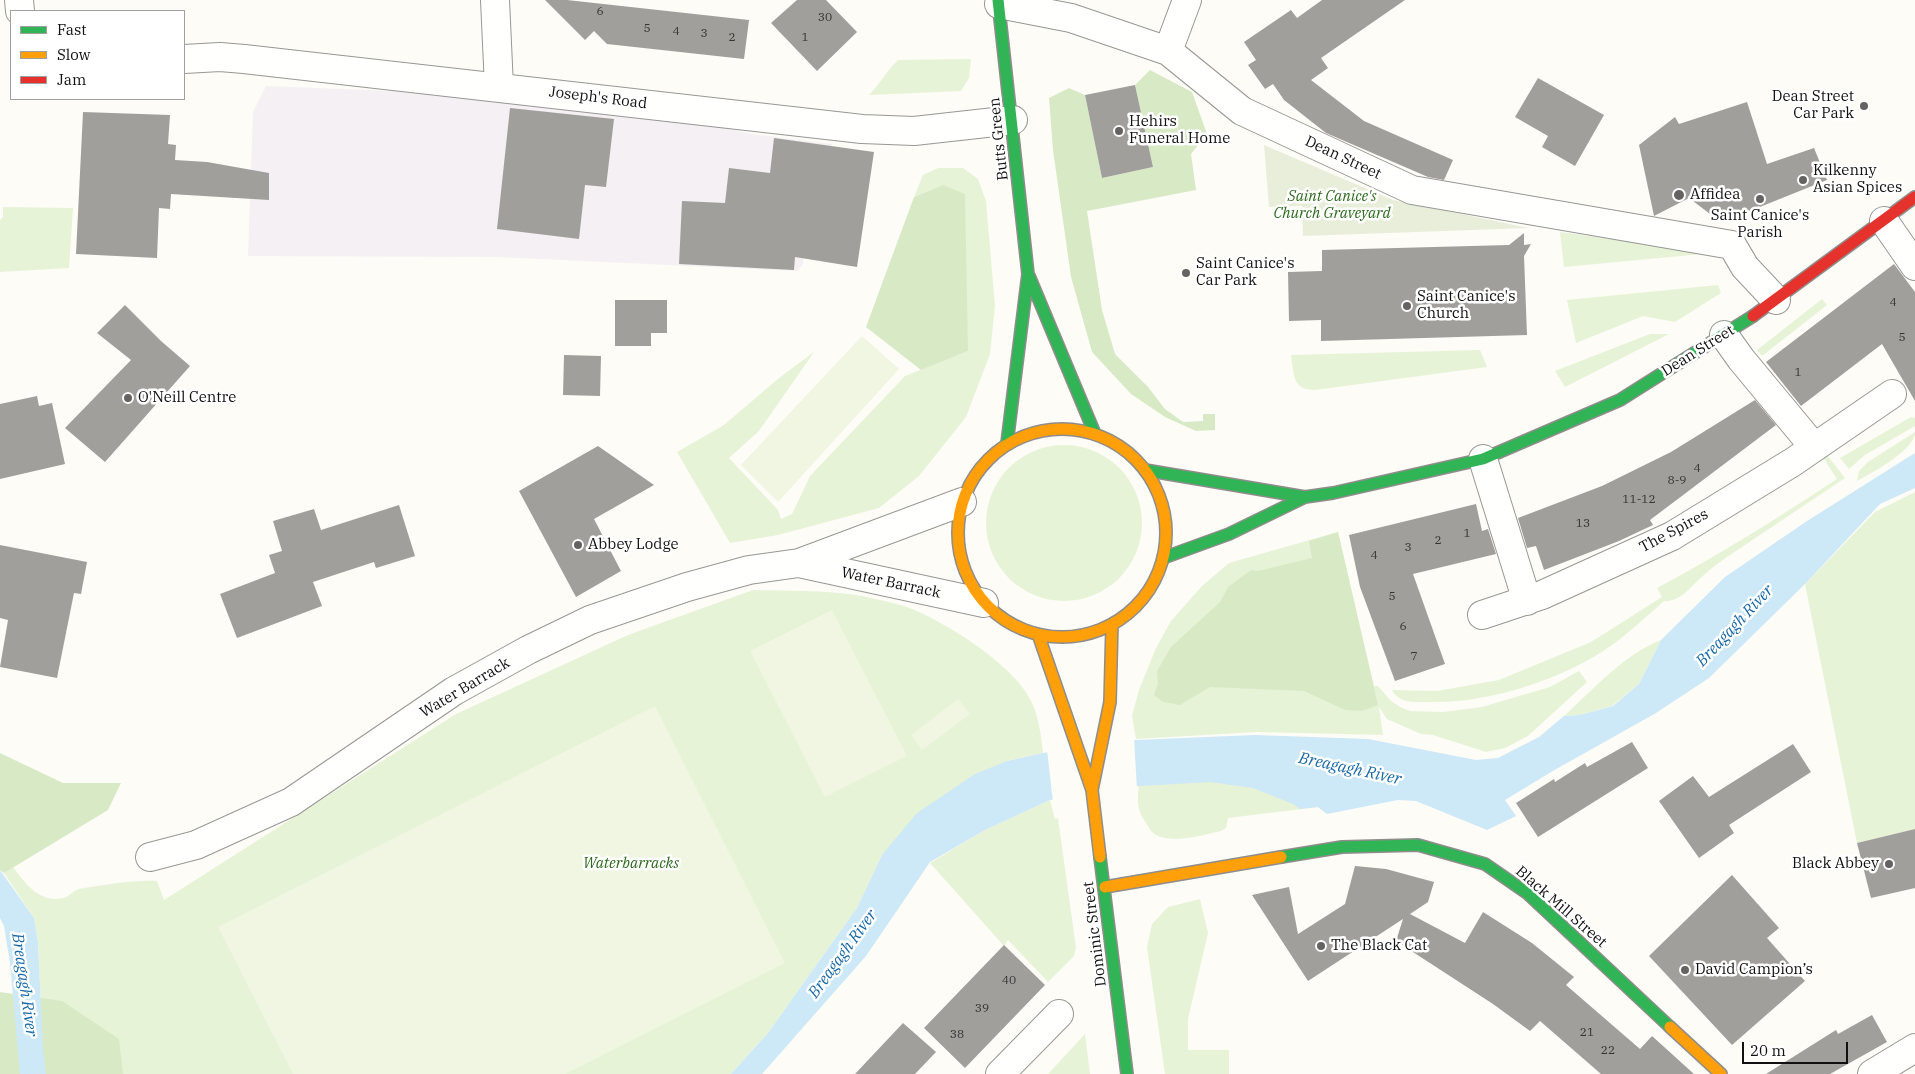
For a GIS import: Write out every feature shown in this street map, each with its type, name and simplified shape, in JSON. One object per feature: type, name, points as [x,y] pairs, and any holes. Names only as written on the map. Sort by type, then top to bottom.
[{"type":"main road","name":"Butts Green","points":[[999,2],[1028,274],[1007,444]]},
{"type":"main road","name":"Dean Street","points":[[1163,558],[1228,534],[1305,497],[1332,493],[1483,459],[1620,400],[1776,300],[1915,197]]},
{"type":"main road","name":"Butts Green","points":[[1028,274],[1096,434]]},
{"type":"main road","points":[[1066,428],[1096,434],[1123,448],[1145,470],[1160,497],[1166,527],[1163,558],[1152,584],[1135,606],[1112,624],[1088,633],[1064,637],[1038,634],[1008,623],[984,603],[965,572],[957,537],[962,502],[972,478],[982,465],[1007,444],[1036,432],[1066,428]]},
{"type":"main road","name":"Dean Street","points":[[1145,470],[1305,497]]},
{"type":"main road","name":"Dominic Street","points":[[1092,790],[1108,719],[1112,624]]},
{"type":"main road","name":"Dominic Street","points":[[1038,634],[1092,790],[1127,1074]]},
{"type":"main road","name":"Black Mill Street","points":[[1105,887],[1342,847],[1418,845],[1485,864],[1527,893],[1721,1074]]},
{"type":"street","points":[[495,0],[499,87]]},
{"type":"street","points":[[1168,51],[1187,0]]},
{"type":"street","name":"Dean Street","points":[[999,2],[1071,18],[1168,51],[1242,111],[1412,190],[1732,245],[1746,267],[1776,300]]},
{"type":"street","name":"Joseph's Road","points":[[185,59],[220,57],[244,59],[862,129],[914,131],[1012,120]]},
{"type":"street","points":[[1884,221],[1915,266]]},
{"type":"street","points":[[1724,335],[1741,359],[1814,447]]},
{"type":"street","name":"The Spires","points":[[1482,614],[1527,601],[1672,536],[1793,462],[1892,394]]},
{"type":"street","points":[[1483,459],[1527,601]]},
{"type":"street","name":"Water Barrack","points":[[150,857],[196,845],[291,802],[454,692],[528,650],[590,620],[687,586],[750,570],[799,563],[962,502]]},
{"type":"street","name":"Water Barrack","points":[[799,563],[984,603]]},
{"type":"street","points":[[1000,1074],[1059,1014]]},
{"type":"street","points":[[1872,1074],[1915,1048]]},
{"type":"shaded area","points":[[266,86],[392,91],[508,101],[722,127],[751,134],[832,144],[824,209],[807,207],[803,264],[797,271],[498,257],[248,256],[253,112]]},
{"type":"green space","points":[[971,59],[969,78],[961,91],[869,95],[898,60]]},
{"type":"green space","points":[[1150,70],[1192,92],[1207,134],[1191,154],[1196,190],[1087,211],[1102,310],[1115,354],[1148,387],[1165,409],[1183,422],[1203,421],[1203,414],[1215,414],[1215,430],[1196,431],[1165,417],[1131,394],[1092,352],[1071,277],[1053,150],[1049,98],[1069,88],[1085,95],[1102,178],[1153,167],[1135,85]]},
{"type":"green space","name":"Saint Canice's Church Graveyard","points":[[1264,145],[1393,200],[1529,228],[1303,236],[1302,206],[1269,207]]},
{"type":"green space","points":[[938,168],[963,168],[978,179],[986,201],[995,306],[990,354],[966,417],[919,476],[879,508],[778,535],[730,543],[677,452],[724,425],[779,378],[814,352],[759,431],[729,458],[778,510],[781,519],[792,514],[810,476],[905,376],[968,351],[943,185],[914,197],[923,175]]},
{"type":"green space","points":[[943,185],[965,194],[968,351],[921,370],[866,327],[914,197]]},
{"type":"green space","points":[[3,207],[73,208],[69,268],[0,272],[0,220],[3,217]]},
{"type":"green space","points":[[1560,232],[1713,253],[1564,267]]},
{"type":"green space","points":[[1718,285],[1721,293],[1675,322],[1643,316],[1576,343],[1567,300]]},
{"type":"green space","points":[[1822,299],[1827,305],[1762,356],[1757,350]]},
{"type":"green space","points":[[1650,334],[1669,334],[1565,387],[1555,371]]},
{"type":"green space","points":[[862,336],[899,369],[778,502],[741,465]]},
{"type":"green space","points":[[1480,350],[1487,367],[1315,390],[1302,387],[1295,380],[1291,355]]},
{"type":"green space","points":[[1911,417],[1915,418],[1915,426],[1865,455],[1849,469],[1840,458]]},
{"type":"green space","points":[[1915,432],[1913,439],[1901,453],[1882,467],[1857,481],[1859,471],[1868,462]]},
{"type":"green space","points":[[1056,445],[1072,445],[1087,448],[1101,454],[1124,473],[1133,486],[1139,500],[1142,523],[1141,538],[1133,560],[1114,583],[1101,592],[1087,598],[1072,601],[1056,601],[1041,598],[1027,592],[1004,573],[995,560],[989,546],[986,531],[986,515],[989,500],[995,486],[1014,463],[1027,454],[1041,448]]},
{"type":"green space","points":[[1827,455],[1845,478],[1721,561],[1681,596],[1673,600],[1664,601],[1612,645],[1572,669],[1549,679],[1500,694],[1452,702],[1413,702],[1403,700],[1395,695],[1392,690],[1437,691],[1499,680],[1591,642],[1662,597],[1657,588],[1748,536],[1837,479],[1822,456]]},
{"type":"green space","points":[[1915,492],[1915,829],[1857,843],[1805,584],[1875,512]]},
{"type":"green space","points":[[1338,532],[1374,686],[1378,686],[1390,700],[1400,707],[1410,711],[1443,712],[1482,707],[1550,687],[1579,671],[1587,682],[1528,736],[1505,748],[1486,752],[1433,735],[1421,734],[1387,719],[1379,707],[1383,735],[1257,732],[1136,739],[1132,716],[1139,690],[1156,648],[1171,621],[1202,586],[1229,563]]},
{"type":"green space","points":[[1338,532],[1378,705],[1362,711],[1345,710],[1304,691],[1210,687],[1180,705],[1163,702],[1154,695],[1158,684],[1157,671],[1171,647],[1220,602],[1228,587],[1251,570],[1258,571],[1312,558],[1309,541]]},
{"type":"green space","name":"Waterbarracks","points":[[753,590],[817,591],[856,595],[901,605],[935,620],[974,644],[1009,672],[1022,687],[1036,713],[1043,753],[1007,761],[882,855],[857,908],[768,1033],[731,1074],[46,1074],[38,942],[34,918],[4,873],[13,867],[22,879],[40,895],[55,899],[65,897],[79,889],[127,882],[157,881],[164,900],[456,714],[628,635]]},
{"type":"green space","points":[[832,610],[907,756],[825,797],[750,651]]},
{"type":"green space","points":[[1661,640],[1639,684],[1612,706],[1580,715],[1564,716],[1634,654]]},
{"type":"green space","points":[[958,699],[970,714],[922,750],[911,735]]},
{"type":"green space","points":[[655,706],[785,963],[565,1074],[293,1074],[218,927]]},
{"type":"green space","points":[[0,753],[63,783],[121,783],[108,810],[4,873],[0,870]]},
{"type":"green space","points":[[1274,761],[1327,814],[1318,807],[1228,818],[1226,828],[1221,831],[1176,839],[1159,836],[1152,832],[1140,813],[1138,805],[1139,774]]},
{"type":"green space","points":[[1050,800],[1055,819],[1058,818],[1076,948],[1074,956],[1048,982],[1008,940],[1004,946],[930,863],[985,830]]},
{"type":"green space","points":[[1200,899],[1208,933],[1188,1019],[1188,1050],[1229,1050],[1229,1074],[1165,1074],[1147,947],[1152,924],[1168,907]]},
{"type":"green space","points":[[0,992],[62,1001],[119,1039],[123,1074],[0,1074]]},
{"type":"green space","points":[[1085,1034],[1090,1074],[1048,1074]]},
{"type":"water","name":"Breagagh River","points":[[1915,453],[1915,488],[1880,504],[1805,584],[1709,678],[1656,713],[1505,800],[1516,816],[1487,830],[1416,801],[1398,800],[1327,814],[1318,807],[1300,809],[1293,804],[1253,788],[1210,782],[1140,786],[1050,800],[985,830],[930,862],[866,956],[762,1074],[731,1074],[768,1033],[857,908],[882,855],[917,813],[975,774],[1007,761],[1043,753],[1136,740],[1255,735],[1368,739],[1476,760],[1498,758],[1539,737],[1564,716],[1580,715],[1613,706],[1639,684],[1661,640],[1725,577],[1807,521]]},
{"type":"water","name":"Breagagh River","points":[[0,870],[34,918],[38,942],[46,1074],[20,1074],[10,963],[4,926],[0,918]]},
{"type":"pier","points":[[1134,738],[1137,789],[1053,802],[1047,750]]},
{"type":"building","points":[[545,0],[567,0],[749,20],[744,59],[607,44],[594,31],[585,40]]},
{"type":"building","points":[[797,0],[826,0],[857,32],[817,71],[771,23]]},
{"type":"building","points":[[1322,0],[1405,0],[1321,58],[1328,68],[1311,80],[1364,121],[1453,160],[1444,180],[1428,177],[1326,133],[1284,100],[1273,84],[1265,89],[1248,65],[1256,60],[1244,42],[1291,10],[1297,18]]},
{"type":"building","points":[[1538,78],[1604,115],[1575,166],[1542,147],[1548,136],[1515,117]]},
{"type":"building","name":"Hehirs Funeral Home","points":[[1135,85],[1153,167],[1102,178],[1085,95]]},
{"type":"building","points":[[1747,102],[1767,164],[1814,148],[1827,180],[1740,215],[1739,211],[1718,220],[1689,198],[1654,216],[1639,145],[1675,117],[1679,124]]},
{"type":"building","points":[[510,108],[614,119],[606,187],[585,185],[579,239],[497,229]]},
{"type":"building","points":[[83,112],[170,115],[168,144],[176,145],[175,160],[207,162],[269,173],[269,200],[171,194],[170,209],[159,208],[157,258],[76,254]]},
{"type":"building","points":[[774,138],[874,152],[857,267],[795,257],[794,270],[679,264],[682,201],[725,203],[729,168],[770,173]]},
{"type":"building","name":"Saint Canice's Church","points":[[1524,233],[1524,245],[1531,244],[1524,256],[1527,335],[1321,341],[1321,320],[1289,321],[1288,272],[1322,271],[1322,250],[1509,245]]},
{"type":"building","points":[[1894,264],[1915,292],[1915,401],[1882,344],[1801,406],[1766,362]]},
{"type":"building","points":[[615,300],[667,300],[667,333],[651,333],[651,346],[615,346]]},
{"type":"building","points":[[125,305],[161,341],[190,366],[105,462],[65,428],[131,360],[97,333]]},
{"type":"building","points":[[564,355],[601,356],[600,396],[563,395]]},
{"type":"building","points":[[37,396],[39,406],[52,403],[65,464],[0,479],[0,404]]},
{"type":"building","points":[[1755,400],[1776,425],[1650,520],[1653,525],[1619,541],[1544,570],[1536,546],[1527,548],[1518,518],[1602,486],[1671,452]]},
{"type":"building","name":"Abbey Lodge","points":[[598,446],[654,485],[594,519],[621,571],[576,597],[519,491]]},
{"type":"building","points":[[1476,504],[1482,531],[1488,529],[1496,554],[1413,574],[1445,664],[1395,681],[1360,587],[1349,535]]},
{"type":"building","points":[[399,505],[415,556],[376,568],[374,562],[313,582],[322,606],[237,638],[220,594],[275,573],[269,555],[282,551],[273,521],[314,509],[321,530]]},
{"type":"building","points":[[0,545],[87,562],[81,594],[74,593],[57,678],[0,667],[8,620],[0,618]]},
{"type":"building","points":[[1632,742],[1648,768],[1538,837],[1516,803],[1554,779],[1555,782],[1585,763],[1587,767]]},
{"type":"building","points":[[1793,744],[1811,772],[1729,825],[1734,833],[1699,858],[1659,801],[1693,776],[1709,797]]},
{"type":"building","name":"Black Abbey","points":[[1915,829],[1915,888],[1871,898],[1857,843]]},
{"type":"building","points":[[1355,866],[1386,869],[1434,882],[1428,902],[1410,914],[1465,943],[1483,912],[1532,943],[1574,977],[1566,985],[1640,1049],[1652,1036],[1694,1074],[1601,1074],[1540,1021],[1530,1031],[1493,1004],[1396,941],[1403,919],[1308,981],[1252,895],[1289,887],[1298,934],[1345,904]]},
{"type":"building","points":[[1732,875],[1779,928],[1767,938],[1805,981],[1732,1045],[1649,956]]},
{"type":"building","points":[[1004,945],[1045,985],[965,1068],[924,1028]]},
{"type":"building","points":[[1872,1015],[1887,1042],[1830,1074],[1766,1074],[1836,1030],[1838,1034]]},
{"type":"building","points":[[903,1023],[936,1052],[915,1074],[855,1074]]},
{"type":"traffic: fast","points":[[998,0],[1028,274],[1007,443]]},
{"type":"traffic: fast","points":[[1029,276],[1095,434]]},
{"type":"traffic: fast","points":[[1163,558],[1229,534],[1305,497],[1333,493],[1483,459],[1620,400],[1753,316]]},
{"type":"traffic: fast","points":[[1145,470],[1305,497]]},
{"type":"traffic: fast","points":[[1281,857],[1342,847],[1418,845],[1485,864],[1527,893],[1670,1027]]},
{"type":"traffic: fast","points":[[1100,857],[1127,1074]]},
{"type":"traffic: slow","points":[[1062,429],[1082,431],[1102,437],[1128,453],[1142,467],[1158,493],[1164,513],[1166,533],[1164,553],[1158,573],[1142,599],[1128,613],[1102,629],[1082,635],[1062,637],[1042,635],[1022,629],[996,613],[982,599],[966,573],[960,553],[958,533],[960,513],[966,493],[982,467],[996,453],[1022,437],[1042,431],[1062,429]]},
{"type":"traffic: slow","points":[[1092,790],[1110,702],[1112,624]]},
{"type":"traffic: slow","points":[[1038,634],[1092,790],[1100,857]]},
{"type":"traffic: slow","points":[[1105,887],[1281,857]]},
{"type":"traffic: slow","points":[[1670,1027],[1721,1074]]},
{"type":"traffic: jam","points":[[1753,316],[1915,197]]},
{"type":"place","name":"Dean Street Car Park","points":[[1864,106]]},
{"type":"place","name":"Hehirs Funeral Home","points":[[1119,131]]},
{"type":"place","name":"Kilkenny Asian Spices","points":[[1803,180]]},
{"type":"place","name":"Affidea","points":[[1679,195]]},
{"type":"place","name":"Saint Canice's Parish","points":[[1760,199]]},
{"type":"place","name":"Saint Canice's Car Park","points":[[1186,273]]},
{"type":"place","name":"Saint Canice's Church","points":[[1407,306]]},
{"type":"place","name":"O'Neill Centre","points":[[128,398]]},
{"type":"place","name":"Abbey Lodge","points":[[578,545]]},
{"type":"place","name":"Black Abbey","points":[[1889,864]]},
{"type":"place","name":"The Black Cat","points":[[1321,946]]},
{"type":"place","name":"David Campion’s","points":[[1685,970]]}]
